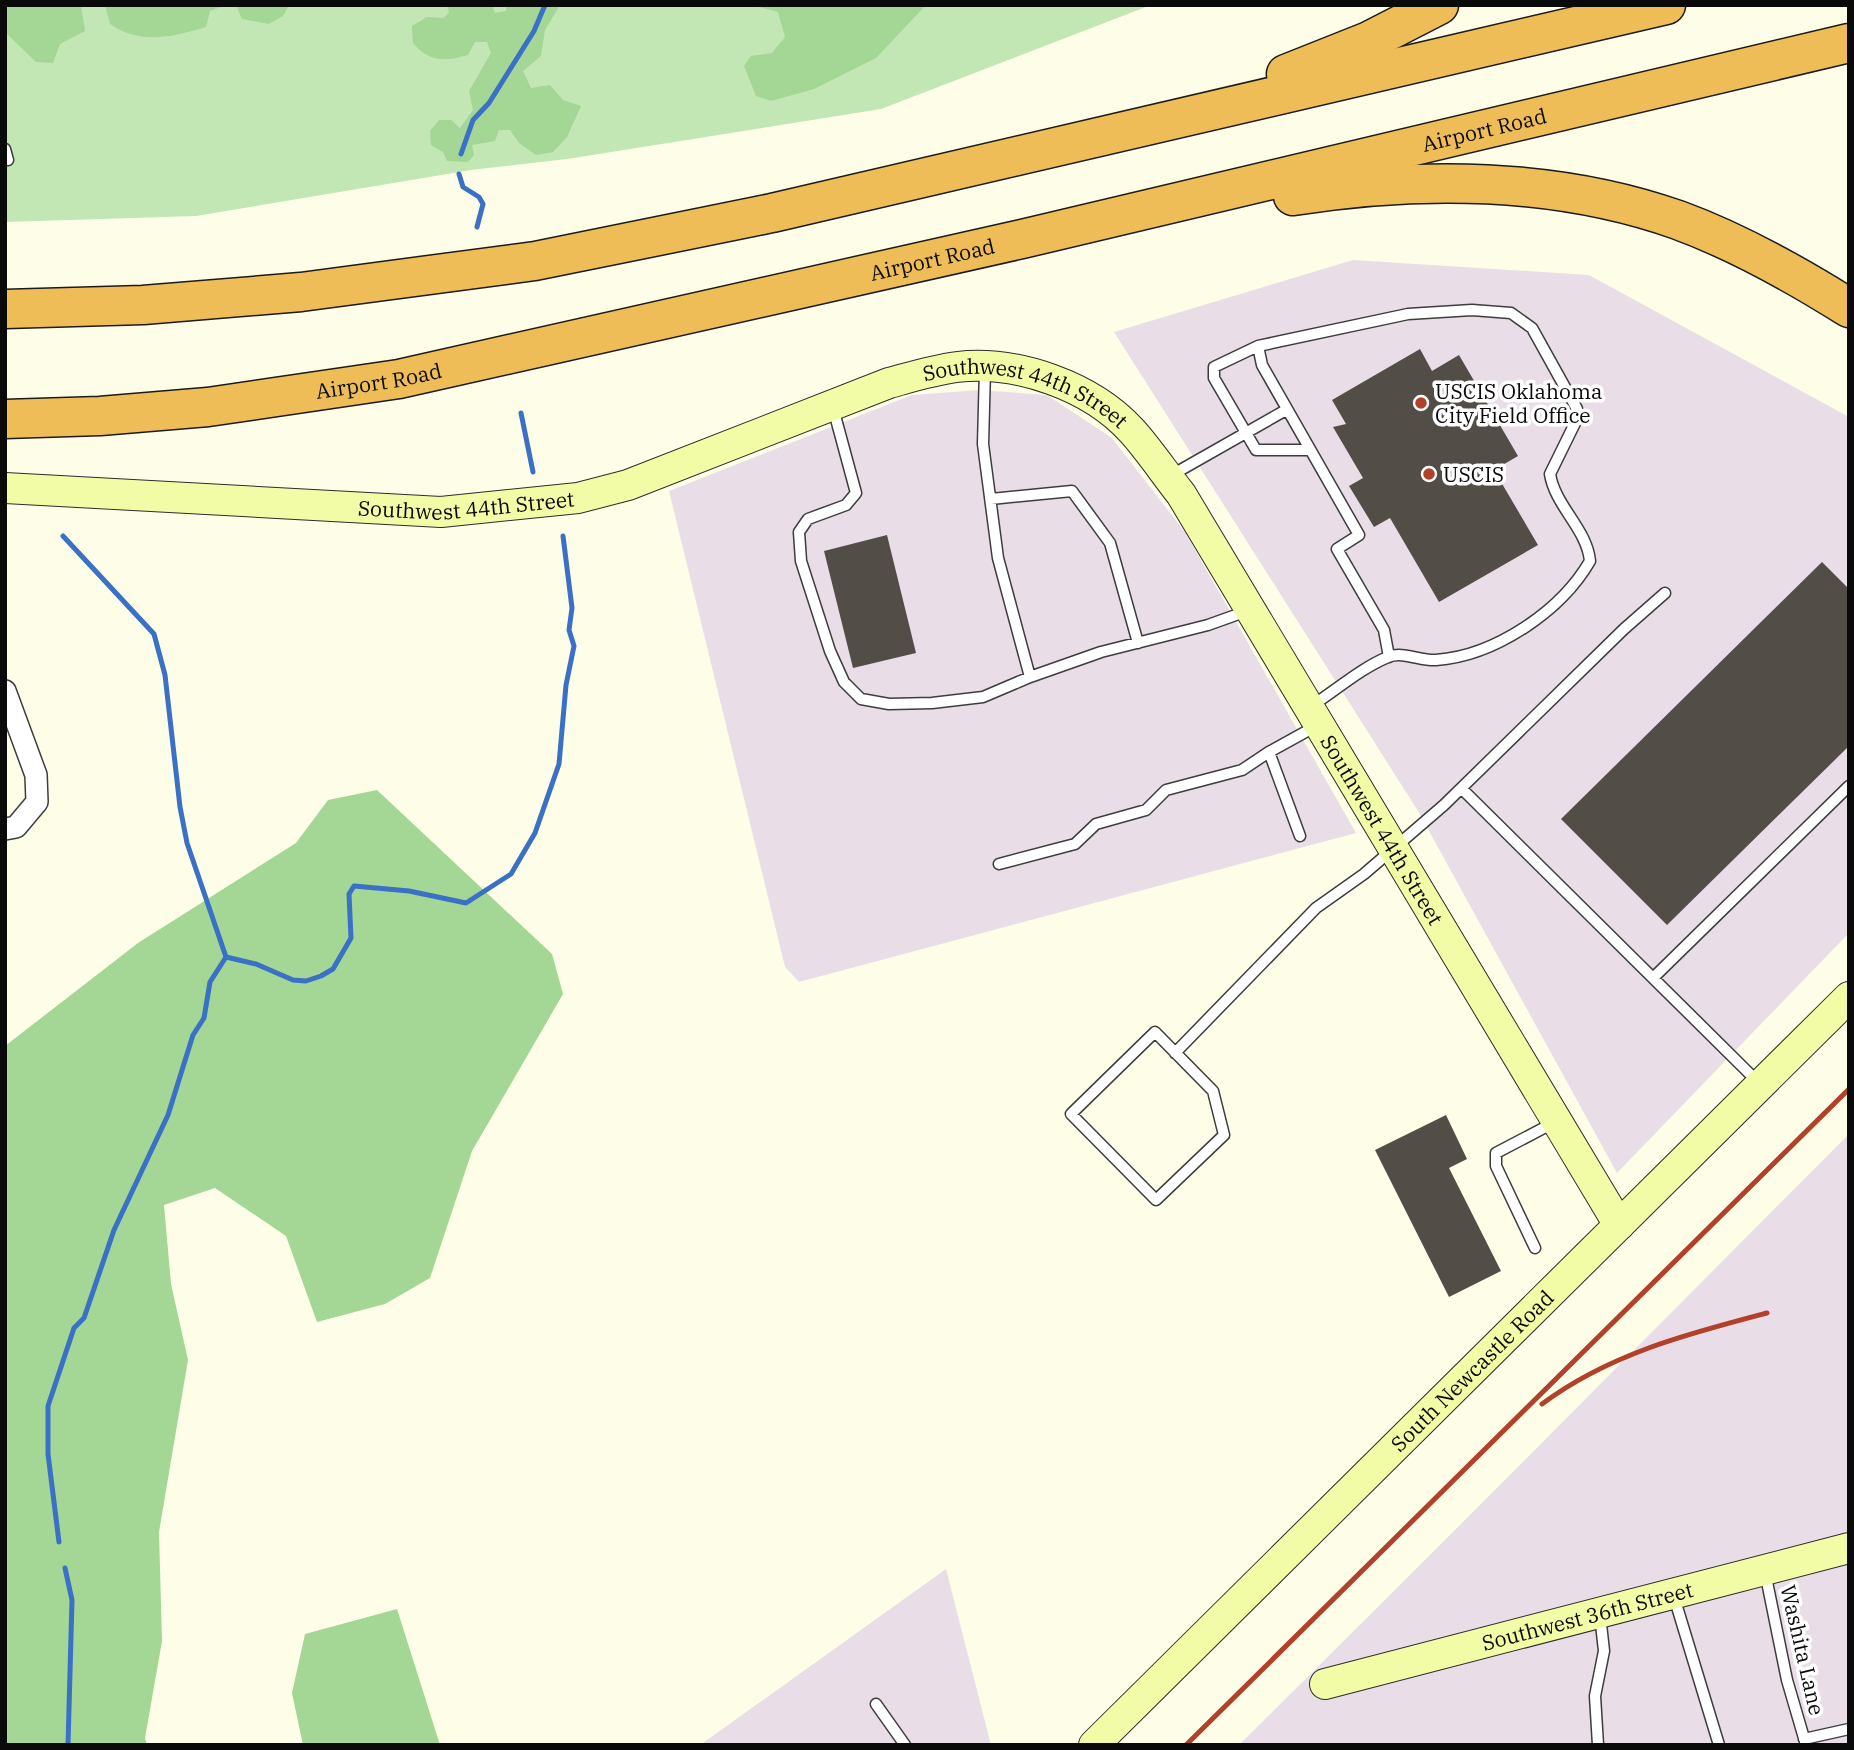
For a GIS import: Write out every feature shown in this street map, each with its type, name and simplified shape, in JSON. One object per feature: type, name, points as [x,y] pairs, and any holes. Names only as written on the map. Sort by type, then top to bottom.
[{"type":"highway","points":[[1164,122],[1369,41],[1439,5]]},
{"type":"highway","points":[[5,309],[143,305],[301,292],[535,261],[708,227],[1666,5]]},
{"type":"highway","name":"Airport Road","points":[[5,419],[100,416],[208,407],[399,379],[1022,239],[1849,43]]},
{"type":"highway","points":[[1022,239],[1319,192],[1423,184],[1494,185],[1557,190],[1616,202],[1679,221],[1781,268],[1849,307]]},
{"type":"street","name":"Southwest 44th Street","points":[[5,488],[324,506],[454,510],[579,498],[628,485],[920,375],[956,367],[985,366],[1054,381],[1093,400],[1130,430],[1168,477],[1252,610],[1619,1225]]},
{"type":"street","points":[[5,691],[36,775],[37,802],[10,828]]},
{"type":"street","name":"South Newcastle Road","points":[[1094,1745],[1849,997]]},
{"type":"street","name":"Southwest 36th Street","points":[[1325,1684],[1849,1548]]},
{"type":"lane","points":[[999,864],[1075,844],[1096,824],[1146,810],[1167,790],[1242,770],[1269,752],[1389,657],[1435,660],[1481,651],[1549,611],[1577,583],[1590,561],[1590,555],[1556,491],[1550,474],[1578,417],[1575,402],[1532,328],[1511,313],[1472,310],[1408,314],[1258,346],[1214,367],[1214,378],[1256,450],[1310,450]]},
{"type":"lane","points":[[1258,346],[1262,365],[1286,410],[1359,535],[1337,549],[1384,630],[1389,657]]},
{"type":"lane","points":[[985,366],[983,444],[998,558],[1030,677]]},
{"type":"lane","points":[[832,406],[856,493],[846,505],[808,519],[799,532],[801,561],[830,651],[845,682],[861,699],[910,704],[983,697],[1101,652],[1208,625],[1252,610]]},
{"type":"lane","points":[[1168,477],[1286,410]]},
{"type":"lane","points":[[990,499],[1072,491],[1110,543],[1138,643]]},
{"type":"lane","points":[[1175,1053],[1316,908],[1394,848],[1462,789],[1624,629],[1665,593]]},
{"type":"lane","points":[[1269,752],[1300,836]]},
{"type":"lane","points":[[1653,978],[1849,786]]},
{"type":"lane","points":[[1462,789],[1760,1085]]},
{"type":"lane","points":[[1155,1032],[1175,1053],[1213,1091],[1224,1135],[1156,1200],[1072,1115],[1155,1032]]},
{"type":"lane","points":[[1535,1248],[1496,1166],[1496,1153],[1557,1120]]},
{"type":"lane","name":"Washita Lane","points":[[1765,1570],[1787,1680],[1805,1742]]},
{"type":"lane","points":[[1673,1593],[1719,1745]]},
{"type":"lane","points":[[1598,1745],[1595,1696],[1604,1651],[1600,1612]]},
{"type":"lane","points":[[876,1704],[905,1745]]},
{"type":"lane","points":[[1805,1742],[1849,1729]]},
{"type":"shaded area","points":[[1353,260],[1589,275],[1849,417],[1849,933],[1617,1173],[1418,811],[1114,332]]},
{"type":"shaded area","points":[[979,390],[1047,395],[1112,438],[1185,532],[1356,833],[799,982],[785,967],[669,491],[912,395]]},
{"type":"shaded area","points":[[1849,1134],[1849,1745],[1239,1745],[1453,1532]]},
{"type":"shaded area","points":[[946,1569],[991,1745],[700,1745]]},
{"type":"green space","points":[[5,5],[1151,5],[881,109],[567,159],[471,170],[196,216],[5,222]]},
{"type":"green space","points":[[5,5],[81,5],[85,31],[60,44],[53,63],[36,62],[7,34]]},
{"type":"green space","points":[[105,5],[226,5],[210,11],[206,27],[169,36],[145,37],[121,31],[110,24]]},
{"type":"green space","points":[[236,5],[289,5],[283,16],[269,24],[242,19]]},
{"type":"green space","points":[[447,5],[492,5],[495,13],[506,11],[507,5],[560,5],[545,30],[541,56],[523,71],[531,88],[550,85],[563,100],[581,106],[567,137],[553,152],[536,155],[519,143],[510,130],[499,130],[495,141],[472,145],[474,155],[468,162],[447,161],[443,152],[431,145],[430,131],[439,120],[451,120],[460,128],[473,110],[469,91],[491,53],[487,42],[475,42],[468,55],[438,59],[425,54],[413,43],[412,26],[427,17],[444,18],[449,12]]},
{"type":"green space","points":[[752,5],[926,5],[876,58],[814,89],[771,101],[756,96],[744,66],[751,56],[772,53],[785,37],[778,12]]},
{"type":"green space","points":[[377,790],[552,954],[563,994],[472,1151],[430,1278],[385,1304],[317,1322],[286,1236],[215,1188],[164,1205],[171,1284],[188,1360],[159,1532],[162,1641],[145,1738],[147,1745],[5,1745],[5,1046],[138,943],[296,843],[328,800]]},
{"type":"green space","points":[[397,1609],[440,1745],[303,1745],[292,1693],[305,1634]]},
{"type":"building","name":"USCIS","points":[[1420,349],[1432,371],[1459,355],[1518,456],[1494,470],[1538,545],[1439,602],[1390,518],[1374,527],[1349,486],[1363,478],[1333,427],[1346,424],[1332,400]]},
{"type":"building","points":[[887,535],[916,653],[853,668],[824,551]]},
{"type":"building","points":[[1822,562],[1849,589],[1849,746],[1667,925],[1561,819]]},
{"type":"building","points":[[1446,1115],[1467,1159],[1449,1168],[1501,1271],[1449,1297],[1375,1150]]},
{"type":"waterway","points":[[461,154],[473,120],[489,103],[534,31],[545,5]]},
{"type":"waterway","points":[[459,174],[463,187],[479,197],[483,204],[477,227]]},
{"type":"waterway","points":[[521,413],[533,472]]},
{"type":"waterway","points":[[59,1542],[48,1454],[48,1406],[74,1328],[84,1318],[114,1230],[168,1115],[193,1035],[204,1018],[210,982],[226,957],[187,843],[180,807],[165,675],[154,634],[63,536]]},
{"type":"waterway","points":[[226,957],[256,964],[293,980],[306,981],[333,969],[351,938],[349,894],[354,886],[409,891],[466,903],[511,874],[535,833],[559,764],[566,685],[574,646],[569,630],[572,608],[563,536]]},
{"type":"waterway","points":[[65,1568],[72,1600],[68,1745]]},
{"type":"railway","points":[[1186,1745],[1849,1089]]},
{"type":"railway","points":[[1542,1404],[1594,1372],[1622,1359],[1678,1338],[1767,1313]]},
{"type":"place","name":"USCIS Oklahoma City Field Office","points":[[1421,403]]},
{"type":"place","name":"USCIS","points":[[1429,474]]}]
